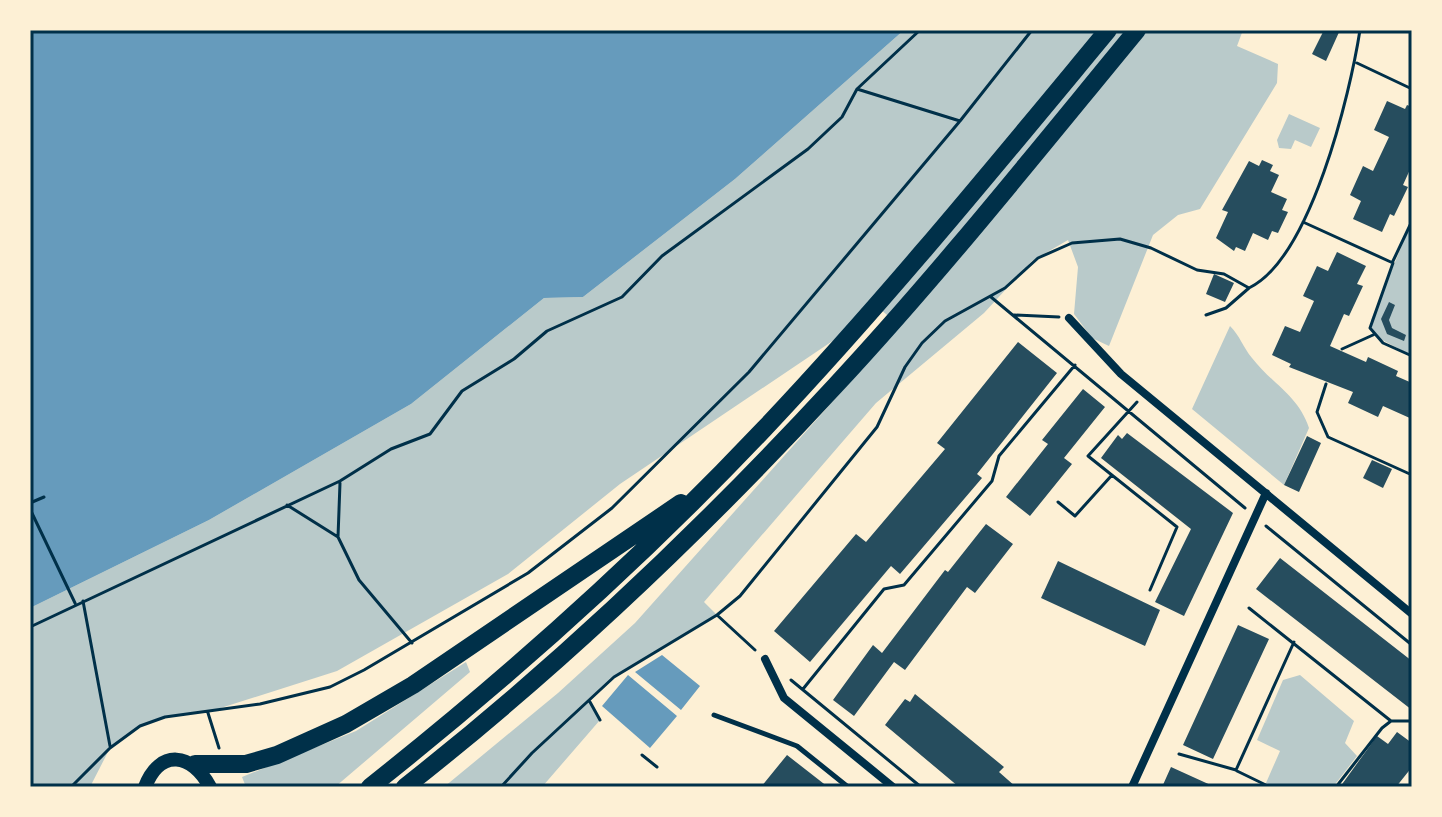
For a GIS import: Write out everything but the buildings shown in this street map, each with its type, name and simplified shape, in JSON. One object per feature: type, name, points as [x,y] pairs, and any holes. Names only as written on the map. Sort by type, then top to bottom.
[{"type":"highway","points":[[370,787],[564,623],[708,487],[897,284],[1108,30]]},
{"type":"highway","points":[[405,787],[591,628],[777,448],[957,247],[1137,30]]},
{"type":"highway","points":[[195,764],[246,764],[277,755],[346,724],[426,676],[654,519],[708,487]]},
{"type":"street","points":[[1069,318],[1099,354],[1412,614]]},
{"type":"street","points":[[1132,787],[1266,493]]},
{"type":"street","points":[[765,659],[784,698],[893,787]]},
{"type":"street","points":[[145,787],[150,775],[166,761],[180,759],[195,764],[210,787]]},
{"type":"lane","points":[[714,715],[797,746],[848,787]]},
{"type":"path","points":[[30,627],[340,481],[391,449],[430,434],[462,391],[514,359],[547,331],[622,297],[662,256],[808,149],[842,117],[857,89],[920,30]]},
{"type":"path","points":[[71,787],[110,748],[140,726],[165,717],[260,704],[330,687],[412,643],[528,573],[612,508],[749,372],[960,121],[1032,30]]},
{"type":"path","points":[[1206,315],[1226,308],[1275,268],[1303,222],[1329,157],[1357,63],[1360,30]]},
{"type":"path","points":[[1357,63],[1412,89]]},
{"type":"path","points":[[857,89],[960,121]]},
{"type":"path","points":[[1373,335],[1371,320],[1412,221]]},
{"type":"path","points":[[1303,222],[1393,263]]},
{"type":"path","points":[[501,787],[532,753],[625,670],[717,615],[740,596],[862,447],[885,413],[905,367],[922,343],[945,321],[991,297],[1038,258],[1060,246],[1086,240],[1132,242],[1179,263],[1224,274],[1249,288]]},
{"type":"path","points":[[991,297],[1412,645]]},
{"type":"path","points":[[1014,315],[1069,318]]},
{"type":"path","points":[[1342,349],[1373,335]]},
{"type":"path","points":[[1373,335],[1412,356]]},
{"type":"path","points":[[803,689],[884,589],[904,585],[992,481],[999,456],[1075,365]]},
{"type":"path","points":[[1326,384],[1317,412],[1328,437],[1412,475]]},
{"type":"path","points":[[1145,393],[1088,456],[1177,527],[1150,590]]},
{"type":"path","points":[[1058,502],[1075,516],[1112,475]]},
{"type":"path","points":[[340,481],[338,537],[359,580],[412,643]]},
{"type":"path","points":[[30,503],[44,497]]},
{"type":"path","points":[[286,505],[338,537]]},
{"type":"path","points":[[30,509],[75,605]]},
{"type":"path","points":[[83,601],[110,748]]},
{"type":"path","points":[[1249,608],[1391,721]]},
{"type":"path","points":[[717,615],[765,659],[921,787]]},
{"type":"path","points":[[1236,770],[1294,642]]},
{"type":"path","points":[[589,701],[600,720]]},
{"type":"path","points":[[1336,787],[1382,728],[1391,721],[1412,721]]},
{"type":"path","points":[[1179,754],[1236,770],[1270,787]]},
{"type":"path","points":[[642,755],[657,767]]},
{"type":"shaded area","points":[[904,30],[1243,30],[1237,46],[1278,64],[1277,83],[1200,209],[1178,215],[1153,235],[1109,346],[1092,338],[1074,314],[1078,267],[1068,240],[1032,261],[984,313],[876,403],[704,602],[717,615],[614,677],[590,701],[600,720],[542,787],[444,787],[558,693],[635,623],[900,326],[880,309],[620,484],[508,574],[337,671],[208,712],[165,717],[140,726],[110,748],[90,787],[30,787],[30,608],[209,520],[411,404],[544,298],[583,297],[735,179]]},
{"type":"shaded area","points":[[1289,114],[1320,128],[1311,147],[1295,140],[1291,149],[1279,148],[1277,140]]},
{"type":"shaded area","points":[[1412,221],[1412,356],[1373,335],[1371,320]]},
{"type":"shaded area","points":[[1230,326],[1252,358],[1298,407],[1309,428],[1284,485],[1192,409]]},
{"type":"shaded area","points":[[466,662],[470,672],[335,787],[246,787],[242,777],[356,731]]},
{"type":"shaded area","points":[[1300,675],[1354,721],[1345,743],[1357,756],[1333,787],[1275,787],[1266,783],[1280,751],[1257,740],[1283,680]]},
{"type":"water","points":[[30,30],[904,30],[735,179],[583,297],[544,298],[411,404],[209,520],[30,608]]},
{"type":"water","points":[[662,655],[700,686],[681,710],[635,672]]},
{"type":"water","points":[[628,675],[677,716],[650,748],[602,706]]}]
